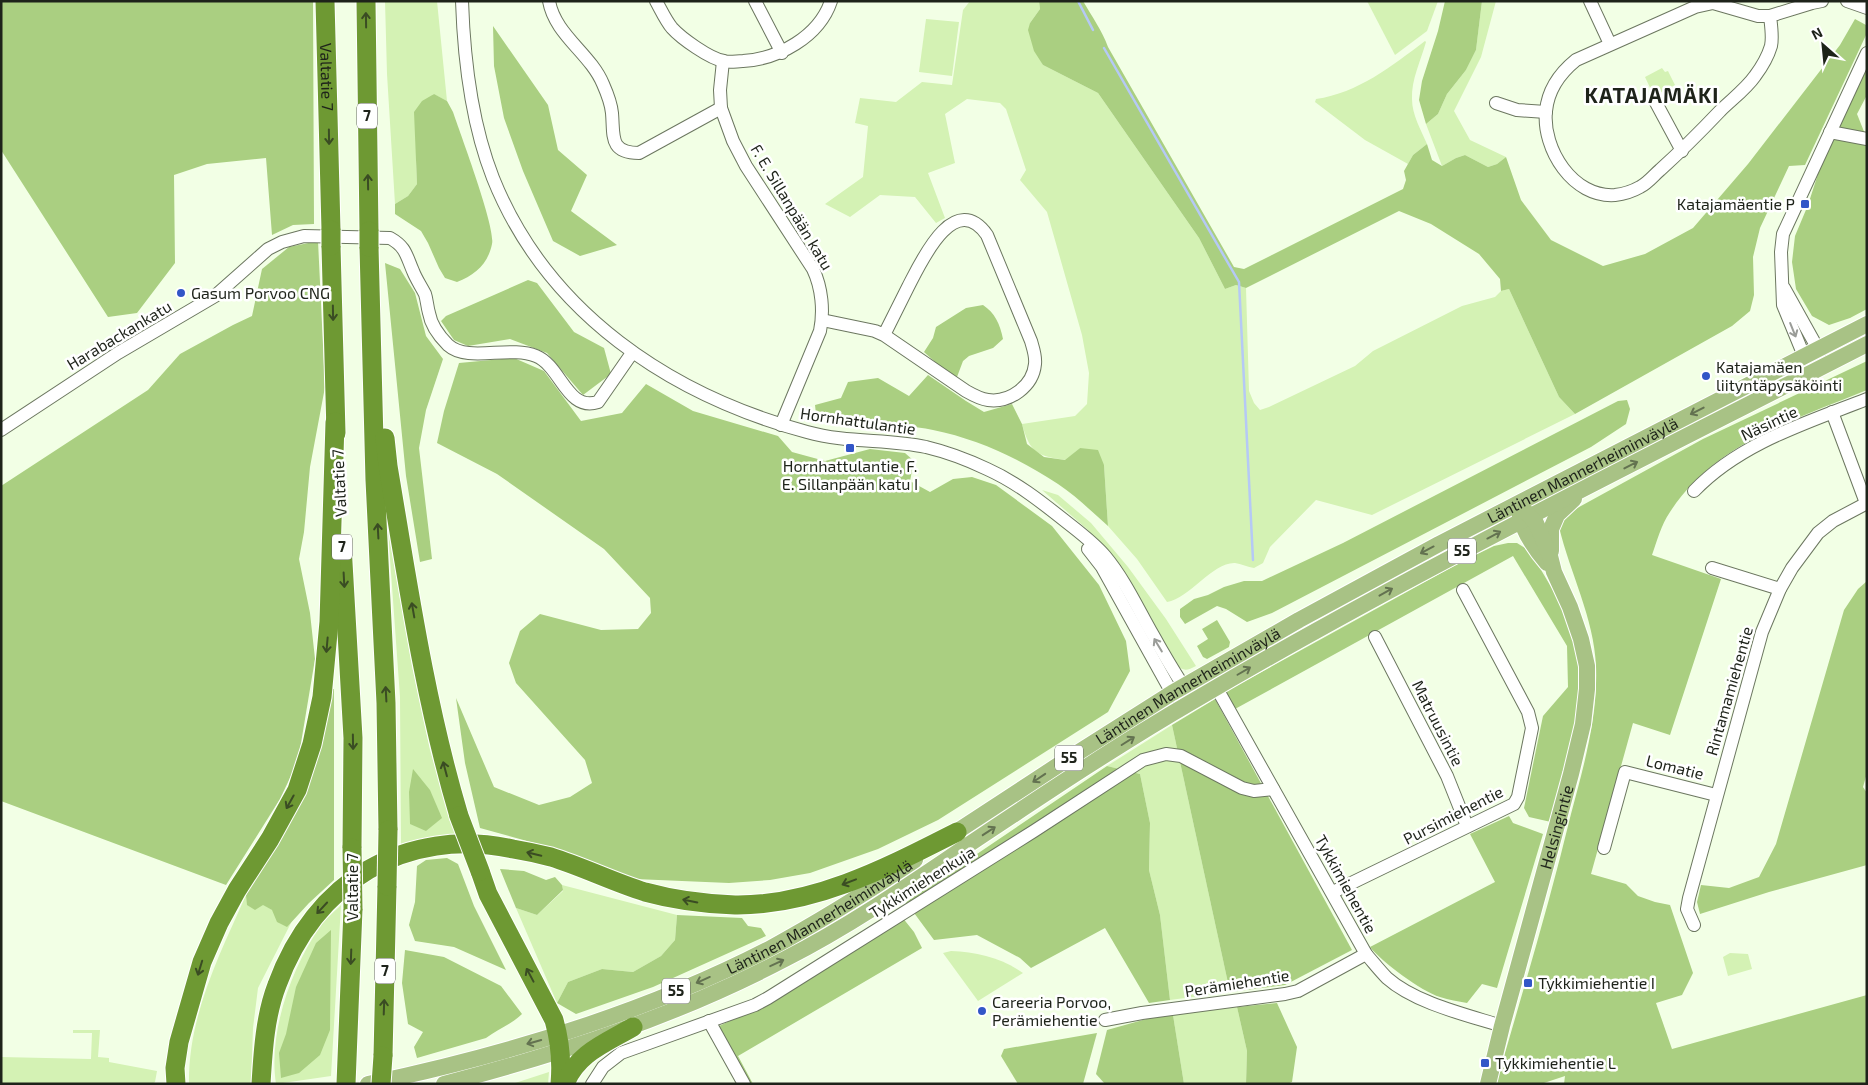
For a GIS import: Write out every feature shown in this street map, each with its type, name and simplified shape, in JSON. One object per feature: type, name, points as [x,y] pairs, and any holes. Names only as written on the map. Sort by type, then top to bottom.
[{"type":"highway","name":"Valtatie 7","points":[[325,1],[336,422],[353,738],[352,909],[346,1084]]},
{"type":"highway","name":"7","points":[[366,1],[370,325],[386,703],[388,830],[381,1084]]},
{"type":"highway","points":[[370,325],[380,387],[388,466],[424,675],[439,746],[459,816],[488,894],[554,1020],[559,1044],[560,1084]]},
{"type":"highway","points":[[173,1079],[179,1042],[202,962],[237,890],[270,839],[297,790],[312,744],[322,697],[329,622],[336,422]]},
{"type":"highway","points":[[262,1078],[264,1043],[276,986],[299,939],[315,915],[349,882],[372,866],[397,855],[446,844],[478,844],[510,848],[550,857],[646,892],[699,902],[737,905],[778,902],[826,890],[893,864],[957,832]]},
{"type":"highway","points":[[565,1084],[575,1066],[586,1054],[633,1027]]},
{"type":"main road","name":"Läntinen Mannerheiminväylä","points":[[444,1084],[559,1044],[768,949],[869,890],[1060,764],[1178,690],[1364,584],[1867,324]]},
{"type":"main road","name":"Läntinen Mannerheiminväylä","points":[[368,1084],[633,1027],[733,984],[786,958],[910,884],[1070,778],[1187,705],[1274,654],[1396,586],[1526,518],[1867,344]]},
{"type":"main road","name":"Helsingintie","points":[[1488,1084],[1583,724],[1587,689],[1587,666],[1581,639],[1552,564],[1551,528],[1557,515],[1588,487]]},
{"type":"main road","name":"Helsingintie","points":[[1517,504],[1526,518],[1534,547],[1552,564]]},
{"type":"street","name":"Hornhattulantie","points":[[462,1],[467,73],[473,109],[493,178],[512,216],[545,270],[584,313],[632,352],[665,373],[712,398],[780,425],[811,434],[926,447],[947,453],[988,469],[1040,500],[1091,541],[1107,558],[1127,588],[1154,637],[1178,690],[1187,705]]},
{"type":"street","points":[[549,1],[556,21],[601,78],[610,104],[613,136],[616,143],[627,153],[639,152],[721,108]]},
{"type":"street","points":[[656,1],[672,27],[698,49],[723,62],[754,60],[782,52],[805,37],[819,21],[831,1]]},
{"type":"street","points":[[755,1],[782,52]]},
{"type":"street","points":[[1590,1],[1610,44]]},
{"type":"street","points":[[1770,16],[1771,46],[1754,78],[1682,151],[1642,186],[1630,192],[1614,195],[1595,192],[1580,185],[1566,172],[1554,155],[1548,137],[1546,112],[1550,95],[1557,80],[1564,70],[1576,60],[1703,3],[1743,6],[1758,16],[1770,16],[1822,1]]},
{"type":"street","points":[[1847,1],[1867,8]]},
{"type":"street","points":[[1821,368],[1811,352],[1782,284],[1783,234],[1867,53]]},
{"type":"street","name":"F. E. Sillanpään katu","points":[[723,62],[720,90],[721,108],[733,141],[746,166],[813,269],[820,288],[822,320],[820,331],[780,425]]},
{"type":"street","points":[[1654,99],[1682,151]]},
{"type":"street","points":[[1496,103],[1517,110],[1546,112]]},
{"type":"street","points":[[1830,132],[1867,139]]},
{"type":"street","points":[[822,320],[875,331],[884,335],[966,391],[980,398],[999,400],[1017,393],[1030,380],[1034,371],[1035,353],[1031,341],[987,235],[976,223],[968,220],[952,225],[932,243],[884,335]]},
{"type":"street","name":"Harabackankatu","points":[[1,430],[118,353],[215,296],[268,249],[282,242],[304,236],[390,238],[399,243],[409,257],[417,281],[424,293],[429,314],[437,333],[449,346],[456,351],[468,354],[515,351],[537,356],[547,362],[578,401],[586,404],[590,405],[598,402],[632,352]]},
{"type":"street","name":"Näsintie","points":[[1694,491],[1714,472],[1733,458],[1768,438],[1867,399]]},
{"type":"street","points":[[1832,412],[1866,503]]},
{"type":"street","name":"Rintamamiehentie","points":[[1694,925],[1687,909],[1716,794],[1762,632],[1780,590],[1792,568],[1818,533],[1833,520],[1866,503]]},
{"type":"street","points":[[1712,568],[1780,590]]},
{"type":"street","name":"Pursimiehentie","points":[[1333,892],[1514,804],[1518,797],[1532,728],[1528,712],[1463,590]]},
{"type":"street","name":"Matruusintie","points":[[1375,637],[1447,776],[1467,826]]},
{"type":"street","name":"Tykkimiehentie","points":[[1220,694],[1333,892],[1366,954],[1388,978],[1407,991],[1430,1002],[1502,1026]]},
{"type":"street","name":"Tykkimiehenkuja","points":[[592,1084],[603,1067],[621,1053],[768,998],[1034,831],[1142,760],[1166,754],[1181,756],[1242,788],[1254,791],[1273,789]]},
{"type":"street","name":"Lomatie","points":[[1604,848],[1625,772],[1716,794]]},
{"type":"street","name":"Perämiehentie","points":[[1105,1020],[1298,991],[1366,954]]},
{"type":"street","points":[[709,1021],[744,1084]]},
{"type":"green space","points":[[1,1],[313,1],[314,224],[293,225],[272,235],[266,158],[207,164],[174,175],[175,263],[137,313],[108,317],[1,150]]},
{"type":"green space","points":[[385,1],[437,1],[447,101],[433,94],[416,160],[417,184],[408,196],[395,204],[387,74]]},
{"type":"green space","points":[[970,1],[1039,1],[1040,9],[1030,23],[1043,65],[1098,93],[1199,238],[1225,289],[1236,285],[1246,288],[1249,391],[1254,403],[1260,410],[1355,366],[1373,351],[1462,306],[1495,297],[1501,291],[1509,289],[1559,397],[1575,414],[1372,515],[1316,500],[1270,547],[1263,563],[1254,568],[1235,563],[1227,564],[1218,568],[1184,594],[1167,602],[1137,559],[1108,526],[1104,465],[1080,448],[1066,460],[1048,457],[1032,447],[1025,434],[1022,424],[1075,416],[1087,404],[1089,373],[1082,335],[1047,212],[1020,180],[1026,170],[1006,109],[1000,103],[967,99],[945,114],[955,163],[928,173],[945,218],[936,223],[915,197],[880,195],[850,217],[825,204],[863,177],[868,126],[855,123],[860,98],[896,102],[922,82],[952,85],[963,10]]},
{"type":"green space","points":[[1039,1],[1083,1],[1234,267],[1244,269],[1403,189],[1406,180],[1404,171],[1413,155],[1427,144],[1432,160],[1442,166],[1465,155],[1488,167],[1497,164],[1506,157],[1521,200],[1551,240],[1603,266],[1645,254],[1693,228],[1748,164],[1840,45],[1855,19],[1866,25],[1867,33],[1805,165],[1789,166],[1760,228],[1753,257],[1754,295],[1750,311],[1732,326],[1575,414],[1559,397],[1509,289],[1501,291],[1500,279],[1479,254],[1431,224],[1399,211],[1246,288],[1236,285],[1225,289],[1199,238],[1098,93],[1043,65],[1034,51],[1028,30],[1030,23],[1040,9]]},
{"type":"green space","points":[[1367,1],[1438,1],[1427,31],[1395,55]]},
{"type":"green space","points":[[1445,1],[1482,1],[1476,50],[1466,70],[1447,94],[1438,114],[1426,124],[1419,100],[1422,81],[1438,31]]},
{"type":"green space","points":[[1482,1],[1496,1],[1481,57],[1454,111],[1470,140],[1506,157],[1497,164],[1488,167],[1465,155],[1442,166],[1426,124],[1438,114],[1447,94],[1466,70],[1476,50]]},
{"type":"green space","points":[[926,19],[959,22],[952,76],[919,72]]},
{"type":"green space","points":[[493,26],[548,105],[558,150],[587,175],[571,211],[617,245],[580,256],[553,241],[523,171],[504,118],[494,66]]},
{"type":"green space","points":[[1425,41],[1415,77],[1412,105],[1415,117],[1427,144],[1413,155],[1408,164],[1365,140],[1315,102],[1316,99],[1331,96],[1360,85],[1400,60]]},
{"type":"green space","points":[[1867,66],[1867,95],[1857,114],[1867,139],[1867,309],[1850,318],[1829,325],[1812,316],[1796,289],[1792,262],[1795,236],[1808,205],[1826,149]]},
{"type":"green space","points":[[1662,68],[1665,72],[1668,71],[1675,85],[1654,96],[1645,77]]},
{"type":"green space","points":[[434,94],[447,101],[453,112],[483,201],[492,235],[490,251],[484,263],[470,276],[457,282],[445,278],[421,231],[395,214],[395,204],[408,196],[417,184],[414,112],[422,101]]},
{"type":"green space","points":[[318,241],[325,387],[310,467],[304,532],[299,559],[310,613],[315,659],[298,761],[280,799],[226,885],[1,801],[1,486],[148,390],[180,354],[252,316],[262,269],[289,247]]},
{"type":"green space","points":[[385,263],[400,269],[415,293],[426,336],[443,359],[426,410],[419,448],[432,559],[420,562],[406,476]]},
{"type":"green space","points":[[528,280],[537,283],[574,332],[604,348],[611,374],[583,395],[547,353],[510,339],[468,346],[454,340],[441,321],[446,316]]},
{"type":"green space","points":[[983,305],[996,319],[1003,339],[993,348],[969,356],[963,361],[957,377],[953,378],[924,352],[933,338],[936,327],[966,308]]},
{"type":"green space","points":[[514,358],[544,371],[581,421],[622,413],[646,384],[693,411],[778,436],[792,452],[825,461],[870,449],[905,453],[914,461],[910,481],[930,492],[953,479],[972,477],[996,485],[1052,526],[1099,585],[1126,641],[1130,671],[1108,712],[938,820],[878,849],[810,873],[770,880],[729,883],[635,879],[545,846],[480,828],[465,763],[456,698],[494,787],[539,805],[570,797],[592,783],[585,760],[516,683],[509,663],[520,631],[540,614],[601,630],[638,629],[651,613],[650,598],[604,549],[497,474],[437,443],[444,411],[459,363]]},
{"type":"green space","points":[[1867,361],[1867,390],[1784,424],[1758,436],[1733,451],[1688,488],[1667,517],[1652,555],[1721,579],[1670,735],[1633,723],[1591,874],[1626,884],[1638,896],[1670,905],[1693,973],[1682,995],[1656,1003],[1672,1049],[1867,995],[1867,1084],[1564,1084],[1565,1076],[1541,1084],[1496,1084],[1563,848],[1585,759],[1595,704],[1596,666],[1591,630],[1559,527],[1570,512],[1703,439]]},
{"type":"green space","points":[[928,375],[984,412],[1012,404],[1022,424],[1027,444],[1044,457],[1065,460],[1080,448],[1098,450],[1104,465],[1108,526],[1058,484],[1014,458],[982,444],[933,430],[844,420],[816,414],[815,405],[841,398],[848,382],[878,378],[909,396]]},
{"type":"green space","points":[[1627,400],[1630,409],[1626,424],[1591,447],[1272,613],[1247,622],[1226,609],[1217,606],[1185,624],[1180,617],[1180,609],[1194,599],[1244,581],[1262,581],[1343,543],[1618,401]]},
{"type":"green space","points":[[1042,490],[1058,495],[1091,523],[1128,567],[1166,619],[1196,666],[1185,670],[1176,665],[1108,553],[1087,529]]},
{"type":"green space","points":[[388,531],[412,666],[430,750],[456,837],[425,839],[401,844],[400,697]]},
{"type":"green space","points":[[1517,543],[1525,548],[1534,558],[1560,602],[1575,641],[1581,679],[1577,714],[1551,822],[1529,817],[1524,808],[1543,716],[1568,687],[1567,646],[1513,556],[1235,709],[1225,692],[1463,561],[1494,546]]},
{"type":"green space","points":[[1867,581],[1867,773],[1863,787],[1867,793],[1867,865],[1769,892],[1700,914],[1697,902],[1701,885],[1729,888],[1759,877],[1776,844],[1844,610],[1858,589]]},
{"type":"green space","points":[[1217,620],[1230,642],[1229,647],[1207,659],[1203,657],[1197,646],[1208,639],[1202,629]]},
{"type":"green space","points":[[329,689],[334,689],[334,880],[287,927],[277,922],[272,910],[263,905],[255,910],[247,905],[246,895],[296,804]]},
{"type":"green space","points":[[1215,699],[1352,950],[1285,985],[1230,992],[1172,725]]},
{"type":"green space","points":[[1172,725],[1230,992],[1170,1000],[1160,915],[1149,870],[1150,823],[1140,774],[1107,766]]},
{"type":"green space","points":[[1107,766],[1140,774],[1150,823],[1149,870],[1160,915],[1170,1000],[1149,1003],[1105,928],[1031,968],[1020,958],[977,935],[934,940],[906,902]]},
{"type":"green space","points":[[413,769],[430,790],[442,818],[426,831],[410,824],[409,792]]},
{"type":"green space","points":[[1509,816],[1513,823],[1543,834],[1497,988],[1482,984],[1467,1003],[1432,994],[1403,976],[1370,947],[1495,882],[1470,834]]},
{"type":"green space","points":[[447,858],[458,864],[474,906],[506,970],[454,947],[415,941],[409,925],[415,902],[417,866],[426,860]]},
{"type":"green space","points":[[500,869],[524,871],[546,880],[555,877],[562,885],[563,890],[537,915],[516,908]]},
{"type":"green space","points":[[562,885],[677,915],[675,940],[661,956],[633,972],[602,969],[568,982],[557,1003],[516,908],[537,915],[563,891]]},
{"type":"green space","points":[[246,895],[292,921],[258,988],[253,1028],[251,1084],[189,1084],[190,1059],[199,1010],[216,964]]},
{"type":"green space","points":[[341,905],[331,1076],[276,1084],[274,1065],[275,1044],[284,1002],[291,982],[309,943],[327,918]]},
{"type":"green space","points":[[677,915],[742,918],[748,926],[761,928],[766,936],[653,987],[576,1014],[557,1003],[568,982],[602,969],[633,972],[661,956],[675,940]]},
{"type":"green space","points":[[902,917],[914,932],[922,948],[738,1056],[753,1084],[748,1084],[717,1027],[763,1005]]},
{"type":"green space","points":[[331,930],[330,1030],[320,1055],[299,1073],[281,1078],[279,1053],[286,1034],[296,987],[316,943]]},
{"type":"green space","points":[[405,950],[444,957],[501,986],[522,1014],[486,1038],[417,1058],[414,1047],[423,1032],[408,1024],[402,983]]},
{"type":"green space","points":[[951,951],[989,957],[1007,963],[1023,973],[978,1001],[943,953]]},
{"type":"green space","points":[[1730,953],[1748,954],[1752,969],[1728,976],[1723,957]]},
{"type":"green space","points":[[1277,1003],[1297,1047],[1292,1082],[1287,1084],[1246,1084],[1247,1051],[1237,1007]]},
{"type":"green space","points":[[1237,1007],[1247,1051],[1246,1084],[1184,1084],[1173,1015]]},
{"type":"green space","points":[[1173,1015],[1184,1084],[1105,1084],[1096,1074],[1107,1030],[1150,1018]]},
{"type":"green space","points":[[73,1030],[100,1030],[98,1057],[109,1058],[109,1062],[157,1071],[155,1082],[153,1084],[1,1084],[1,1057],[91,1059],[92,1033],[73,1033]]},
{"type":"green space","points":[[1097,1033],[1083,1084],[1018,1084],[1001,1056],[1004,1049]]},
{"type":"green space","points":[[549,1072],[548,1084],[512,1084]]},
{"type":"waterway","points":[[1078,1],[1093,30]]},
{"type":"waterway","points":[[1104,48],[1239,282],[1253,560]]},
{"type":"place","name":"Katajamäentie P","points":[[1805,204]]},
{"type":"place","name":"Gasum Porvoo CNG","points":[[181,293]]},
{"type":"place","name":"Katajamäen liityntäpysäköinti","points":[[1706,376]]},
{"type":"place","name":"Hornhattulantie, F. E. Sillanpään katu I","points":[[850,448]]},
{"type":"place","name":"Tykkimiehentie I","points":[[1528,983]]},
{"type":"place","name":"Careeria Porvoo, Perämiehentie","points":[[982,1011]]},
{"type":"place","name":"Tykkimiehentie L","points":[[1485,1063]]},
{"type":"district","name":"KATAJAMÄKI","points":[[1652,96]]}]
